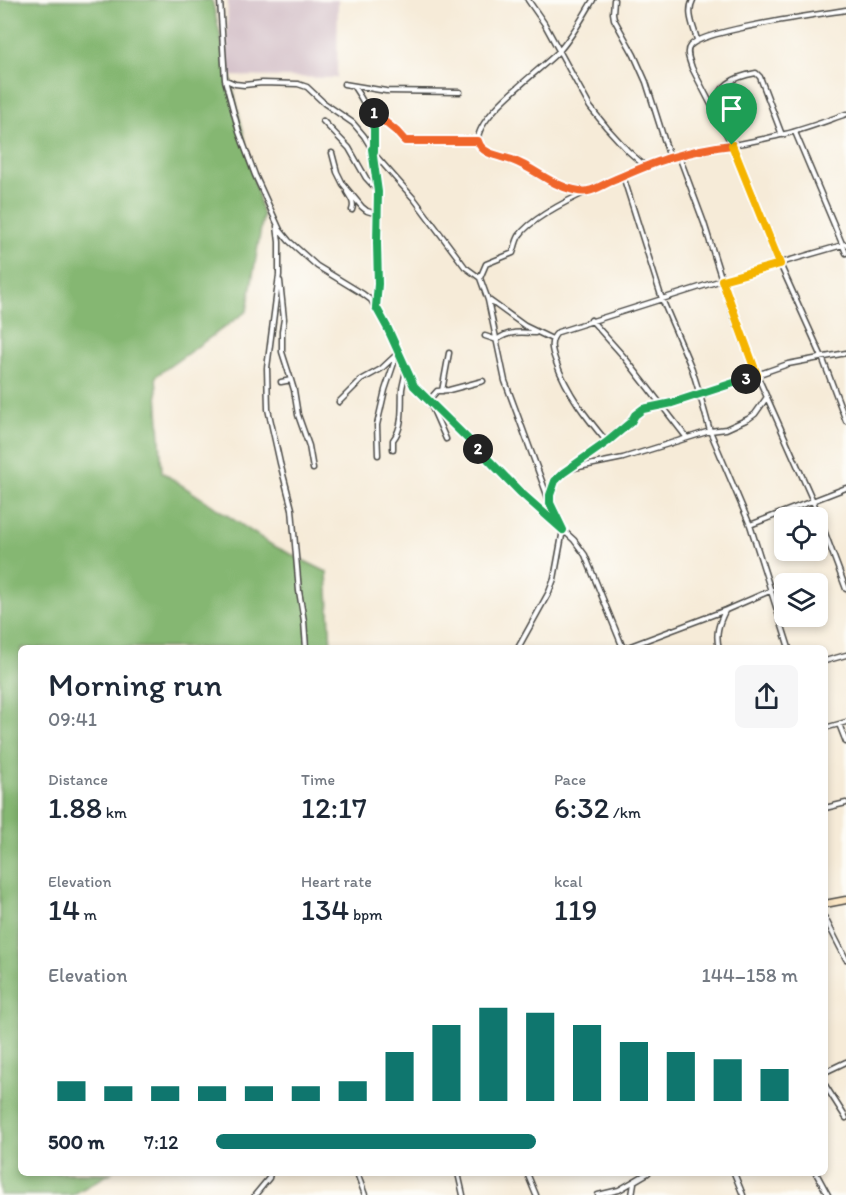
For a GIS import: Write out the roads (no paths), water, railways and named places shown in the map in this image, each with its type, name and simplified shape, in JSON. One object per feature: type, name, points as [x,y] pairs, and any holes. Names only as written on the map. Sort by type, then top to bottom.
[{"type":"street","points":[[220,0],[225,80],[239,132],[255,175],[280,230],[302,254],[317,266],[371,300],[387,327],[414,386],[520,492],[574,540],[585,555],[623,645]]},
{"type":"street","points":[[528,0],[544,22],[590,107],[628,151],[646,167]]},
{"type":"street","points":[[589,191],[575,190],[544,178],[514,160],[484,150],[479,146],[478,141],[482,124],[503,100],[559,51],[594,0]]},
{"type":"street","points":[[614,0],[614,20],[646,82],[670,158]]},
{"type":"street","points":[[693,0],[690,12],[697,40]]},
{"type":"street","points":[[846,10],[747,26],[697,40],[690,45],[688,50],[692,68],[732,145],[780,264],[822,357],[846,422]]},
{"type":"street","points":[[714,111],[716,100],[724,86],[729,82],[756,73],[760,77],[782,135]]},
{"type":"street","points":[[225,80],[244,85],[302,84],[324,104],[353,123],[465,267],[480,278],[488,300],[506,381],[550,503],[563,530],[554,579],[520,645]]},
{"type":"street","points":[[344,84],[386,91],[460,92]]},
{"type":"street","points":[[354,86],[368,108],[374,129],[373,151],[378,192],[376,307]]},
{"type":"street","points":[[368,108],[405,141],[478,141]]},
{"type":"street","points":[[480,278],[486,264],[513,253],[518,237],[533,221],[589,191],[670,158],[706,148],[795,132],[846,114]]},
{"type":"street","points":[[323,121],[349,148],[366,178],[378,192]]},
{"type":"street","points":[[795,132],[846,253]]},
{"type":"street","points":[[332,153],[338,174],[344,184],[364,209],[377,214]]},
{"type":"street","points":[[679,156],[757,375],[844,575],[846,589]]},
{"type":"street","points":[[623,176],[662,299],[679,337],[710,431],[750,525],[788,645]]},
{"type":"street","points":[[344,184],[352,202],[352,210]]},
{"type":"street","points":[[273,211],[279,242],[279,274],[284,319],[282,352],[294,390],[298,415],[309,446],[313,469]]},
{"type":"street","points":[[607,442],[585,417],[568,391],[552,350],[552,339],[558,332],[722,280],[844,245]]},
{"type":"street","points":[[279,274],[267,368],[268,408],[292,509],[306,645]]},
{"type":"street","points":[[488,300],[525,326],[552,339]]},
{"type":"street","points":[[591,320],[625,358],[687,438]]},
{"type":"street","points":[[496,340],[511,333],[538,333]]},
{"type":"street","points":[[485,336],[496,340]]},
{"type":"street","points":[[339,402],[361,380],[381,369],[397,353]]},
{"type":"street","points":[[378,455],[377,425],[397,353]]},
{"type":"street","points":[[442,391],[449,353]]},
{"type":"street","points":[[550,503],[551,489],[555,481],[607,442],[643,409],[700,395],[788,364],[846,353]]},
{"type":"street","points":[[393,449],[393,440],[400,419],[402,387],[406,369]]},
{"type":"street","points":[[281,382],[291,380]]},
{"type":"street","points":[[429,401],[437,391],[483,381]]},
{"type":"street","points":[[571,469],[623,458],[710,431],[726,429],[755,414],[767,397]]},
{"type":"street","points":[[429,401],[446,439]]},
{"type":"street","points":[[750,525],[846,488]]},
{"type":"street","points":[[632,645],[772,590]]},
{"type":"street","points":[[718,645],[718,628],[726,610]]},
{"type":"street","points":[[828,660],[846,655]]},
{"type":"street","points":[[828,727],[846,722]]},
{"type":"street","points":[[839,724],[846,742]]},
{"type":"street","points":[[828,807],[846,803]]},
{"type":"street","points":[[828,903],[846,900]]},
{"type":"street","points":[[828,924],[846,959]]},
{"type":"street","points":[[828,1071],[846,1062]]},
{"type":"street","points":[[828,1090],[846,1118]]},
{"type":"street","points":[[255,1195],[269,1176]]},
{"type":"street","points":[[358,1176],[364,1195]]},
{"type":"street","points":[[459,1176],[463,1195]]},
{"type":"street","points":[[528,1176],[536,1195]]},
{"type":"street","points":[[601,1195],[619,1190],[643,1176]]},
{"type":"street","points":[[735,1176],[743,1195]]},
{"type":"street","points":[[818,1176],[828,1195]]},
{"type":"street","points":[[632,1195],[633,1182]]},
{"type":"street","points":[[619,1190],[621,1195]]}]
